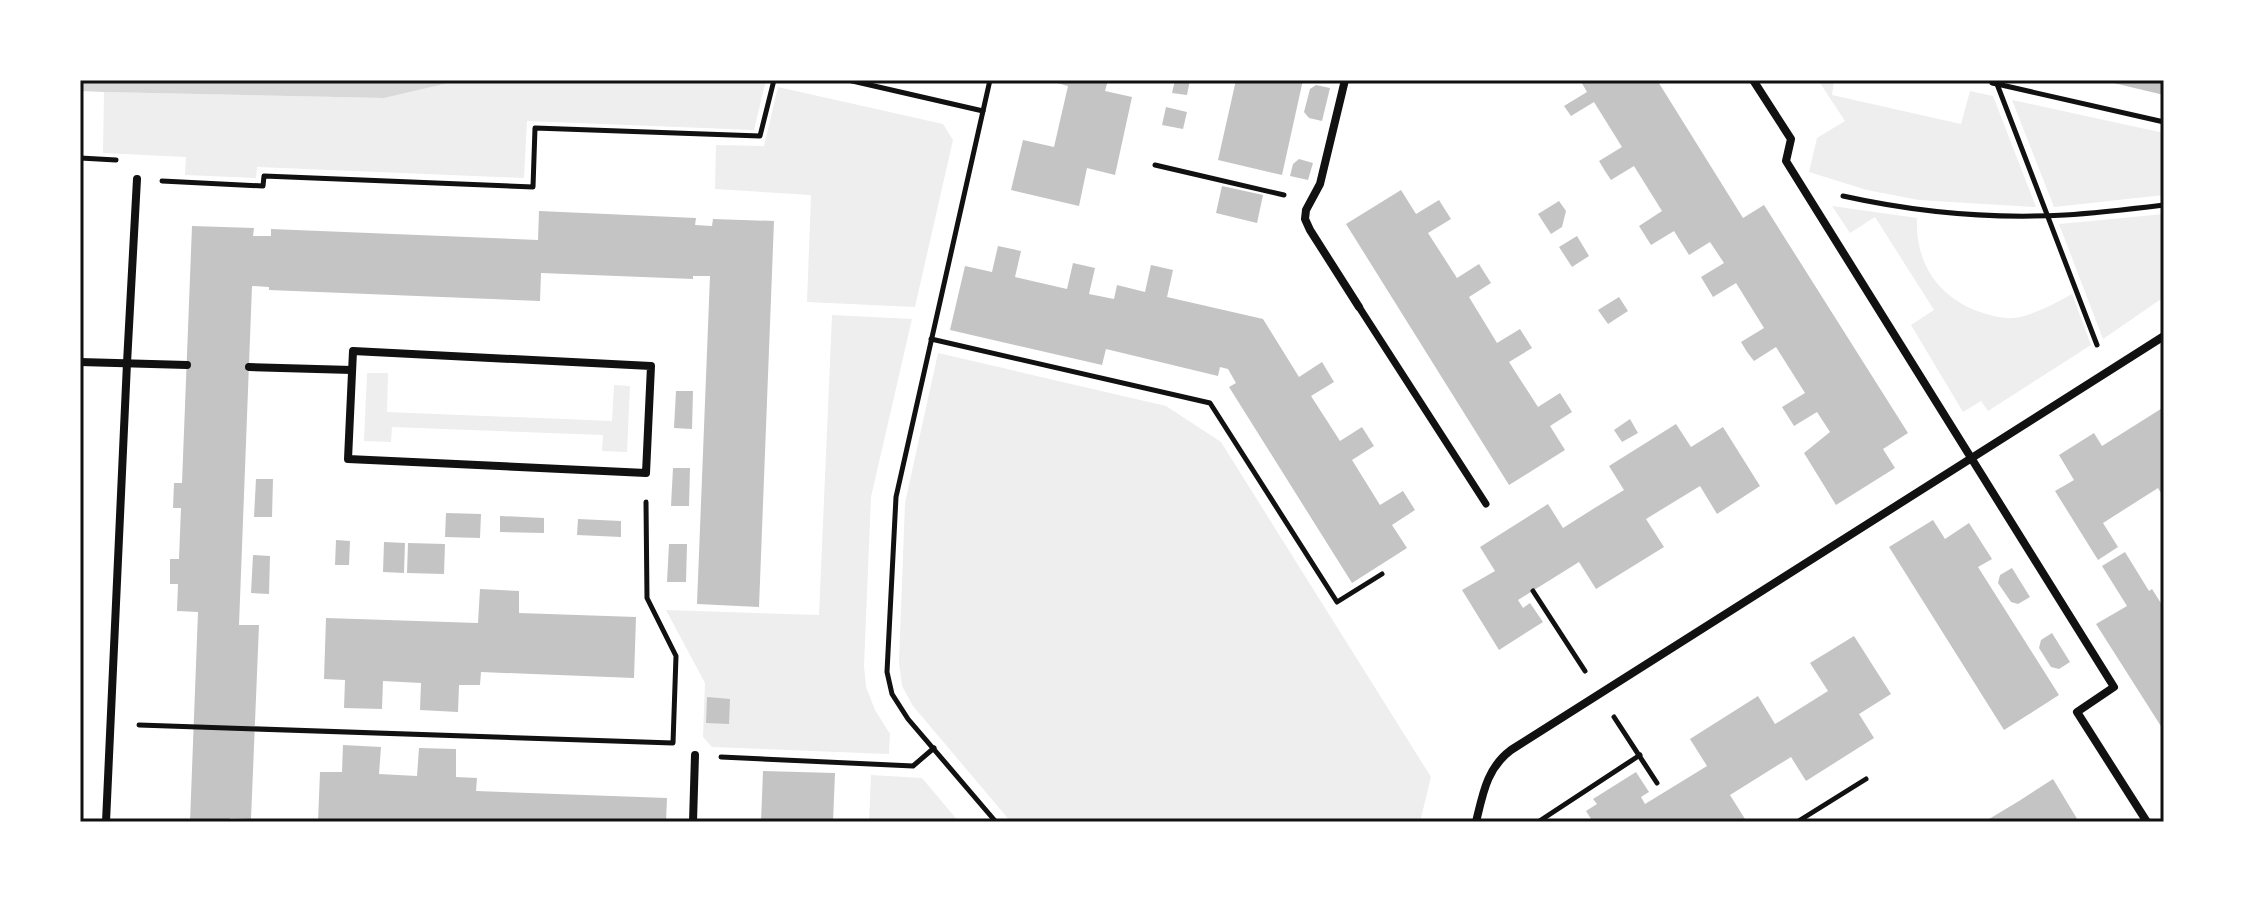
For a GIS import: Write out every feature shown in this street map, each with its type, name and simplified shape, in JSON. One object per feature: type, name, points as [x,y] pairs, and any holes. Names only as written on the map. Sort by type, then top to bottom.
[{"type":"street","points":[[1345,80],[1324,170],[1309,201],[1305,219],[1486,504]]},
{"type":"street","points":[[1753,80],[1791,139],[1786,161],[2114,687],[2077,712],[2147,822]]},
{"type":"street","points":[[106,822],[137,179]]},
{"type":"street","points":[[1476,822],[1486,784],[1500,758],[2164,336]]},
{"type":"street","points":[[353,351],[651,366],[646,473],[348,459],[352,370],[353,351]]},
{"type":"street","points":[[80,362],[187,365]]},
{"type":"street","points":[[249,367],[352,370]]},
{"type":"street","points":[[693,822],[695,755]]},
{"type":"path","points":[[137,179],[263,186],[264,176],[533,187],[535,128],[760,136],[774,80]]},
{"type":"path","points":[[848,80],[983,111]]},
{"type":"path","points":[[990,80],[896,497],[887,672],[892,694],[908,719],[996,822]]},
{"type":"path","points":[[1994,82],[2164,122]]},
{"type":"path","points":[[1994,82],[2108,372]]},
{"type":"path","points":[[1155,165],[1309,201]]},
{"type":"path","points":[[1802,185],[1848,197],[1942,212],[2047,215],[2164,205]]},
{"type":"path","points":[[931,339],[1210,403],[1337,602],[1382,574]]},
{"type":"path","points":[[646,473],[647,598],[676,656],[673,743]]},
{"type":"path","points":[[1533,591],[1657,783]]},
{"type":"path","points":[[111,724],[673,743],[695,755],[913,766],[934,748]]},
{"type":"path","points":[[1538,822],[1640,755]]},
{"type":"path","points":[[1797,822],[1866,779]]},
{"type":"shaded area","points":[[80,80],[450,80],[384,98],[80,91]]},
{"type":"shaded area","points":[[450,80],[766,80],[754,130],[527,121],[524,178],[257,167],[256,178],[185,175],[186,157],[103,153],[104,92],[384,98]]},
{"type":"shaded area","points":[[1818,80],[1834,80],[1832,95],[1961,124],[1970,91],[1993,96],[2036,207],[1919,200],[1867,190],[1809,172],[1817,138],[1845,121]]},
{"type":"shaded area","points":[[778,87],[943,124],[953,140],[915,307],[807,302],[811,195],[715,189],[716,145],[764,146]]},
{"type":"shaded area","points":[[2012,100],[2164,133],[2164,195],[2054,207]]},
{"type":"shaded area","points":[[1832,206],[1917,218],[1920,248],[1931,275],[1950,296],[1977,311],[2014,318],[2036,312],[2072,294],[2091,345],[1988,411],[1981,401],[1963,412],[1911,325],[1934,310],[1875,217],[1850,233]]},
{"type":"shaded area","points":[[2164,214],[2164,297],[2103,339],[2059,224]]},
{"type":"shaded area","points":[[832,315],[912,319],[871,497],[864,666],[866,687],[875,710],[890,734],[889,754],[712,747],[703,737],[705,683],[666,610],[819,615]]},
{"type":"shaded area","points":[[938,353],[1166,406],[1221,442],[1431,777],[1420,822],[1011,822],[913,706],[902,686],[899,662],[905,503]]},
{"type":"shaded area","points":[[367,373],[388,373],[387,412],[612,421],[614,385],[630,386],[627,452],[602,451],[603,435],[392,427],[391,442],[364,441]]},
{"type":"shaded area","points":[[871,775],[922,778],[959,822],[869,822]]},
{"type":"building","points":[[1046,80],[1108,80],[1105,91],[1132,97],[1115,175],[1087,168],[1079,206],[1011,190],[1023,140],[1054,147],[1068,86]]},
{"type":"building","points":[[1175,80],[1190,80],[1187,95],[1172,93]]},
{"type":"building","points":[[1236,80],[1303,80],[1282,175],[1218,160]]},
{"type":"building","points":[[1580,80],[1657,80],[1743,218],[1764,205],[1908,433],[1883,449],[1895,468],[1836,505],[1804,453],[1830,432],[1817,412],[1794,426],[1782,407],[1805,393],[1776,347],[1754,361],[1747,352],[1741,342],[1764,328],[1736,283],[1713,297],[1701,277],[1724,263],[1710,242],[1689,255],[1674,231],[1651,245],[1639,226],[1662,211],[1634,166],[1611,180],[1605,171],[1599,161],[1622,147],[1594,102],[1571,116],[1564,106],[1587,92]]},
{"type":"building","points":[[2164,80],[2164,95],[2105,81]]},
{"type":"building","points":[[1316,85],[1330,88],[1322,121],[1309,118],[1304,112],[1310,89]]},
{"type":"building","points":[[1166,107],[1187,112],[1183,129],[1162,125]]},
{"type":"building","points":[[1299,159],[1313,163],[1308,180],[1290,176],[1293,164]]},
{"type":"building","points":[[1222,186],[1263,195],[1257,223],[1216,213]]},
{"type":"building","points":[[1401,190],[1416,214],[1439,200],[1451,219],[1428,233],[1457,278],[1479,264],[1491,283],[1469,297],[1497,343],[1520,329],[1532,348],[1509,362],[1538,407],[1560,393],[1572,412],[1550,426],[1565,450],[1509,485],[1346,224]]},
{"type":"building","points":[[1559,201],[1566,211],[1562,227],[1551,234],[1538,214]]},
{"type":"building","points":[[539,211],[696,218],[695,225],[712,226],[713,219],[774,221],[759,607],[697,604],[710,276],[693,276],[693,279],[541,273],[540,301],[269,290],[269,287],[252,286],[239,625],[259,625],[251,819],[190,822],[198,612],[177,611],[178,584],[170,584],[170,559],[179,559],[181,508],[173,508],[174,483],[182,483],[192,226],[254,228],[253,236],[271,236],[271,229],[538,240]]},
{"type":"building","points":[[1577,236],[1589,256],[1572,267],[1559,247]]},
{"type":"building","points":[[998,246],[1021,251],[1015,277],[1067,289],[1073,263],[1095,268],[1089,294],[1114,299],[1117,285],[1145,292],[1151,265],[1173,270],[1167,297],[1263,319],[1299,377],[1322,362],[1334,382],[1311,396],[1340,441],[1362,427],[1374,446],[1352,460],[1380,505],[1403,491],[1415,510],[1392,525],[1407,548],[1352,583],[1229,387],[1236,383],[1228,369],[1220,367],[1218,376],[1106,349],[1102,365],[950,330],[965,266],[992,272]]},
{"type":"building","points":[[1619,297],[1628,311],[1608,324],[1598,310]]},
{"type":"building","points":[[676,391],[693,391],[692,429],[674,428]]},
{"type":"building","points":[[2164,407],[2164,498],[2158,488],[2103,523],[2118,547],[2098,560],[2055,491],[2074,480],[2059,455],[2094,433],[2102,446]]},
{"type":"building","points":[[1630,419],[1638,433],[1622,442],[1614,430]]},
{"type":"building","points":[[1676,424],[1691,447],[1723,427],[1760,486],[1717,514],[1700,486],[1646,519],[1664,547],[1596,589],[1579,562],[1518,600],[1523,608],[1530,603],[1543,622],[1499,650],[1462,590],[1495,571],[1480,547],[1548,504],[1563,528],[1624,490],[1609,466]]},
{"type":"building","points":[[673,468],[690,468],[689,506],[671,506]]},
{"type":"building","points":[[256,479],[273,479],[272,517],[254,517]]},
{"type":"building","points":[[446,513],[481,514],[480,538],[445,537]]},
{"type":"building","points":[[500,516],[544,518],[544,533],[500,532]]},
{"type":"building","points":[[578,519],[621,521],[621,537],[577,535]]},
{"type":"building","points":[[1933,520],[1945,539],[1969,523],[1992,559],[1978,567],[2059,695],[2004,730],[1889,547]]},
{"type":"building","points":[[336,540],[350,541],[349,565],[335,565]]},
{"type":"building","points":[[384,542],[405,543],[404,573],[383,572]]},
{"type":"building","points":[[408,543],[445,544],[444,574],[407,573]]},
{"type":"building","points":[[669,544],[687,544],[686,582],[667,582]]},
{"type":"building","points":[[2125,552],[2149,591],[2152,589],[2164,608],[2164,731],[2096,624],[2127,606],[2102,566]]},
{"type":"building","points":[[253,555],[270,556],[269,594],[251,593]]},
{"type":"building","points":[[2012,568],[2030,597],[2018,604],[2011,602],[1998,583],[2000,575]]},
{"type":"building","points":[[480,589],[519,591],[519,613],[636,617],[634,678],[481,672],[480,685],[459,685],[458,712],[420,710],[421,683],[383,681],[382,709],[344,708],[345,680],[324,679],[326,618],[478,623]]},
{"type":"building","points":[[2052,633],[2070,662],[2059,669],[2051,667],[2039,648],[2041,640]]},
{"type":"building","points":[[1854,636],[1891,694],[1859,714],[1874,738],[1806,781],[1791,757],[1730,795],[1745,819],[1741,822],[1608,822],[1606,819],[1593,822],[1586,811],[1597,804],[1593,799],[1636,772],[1649,792],[1641,797],[1645,804],[1707,766],[1690,739],[1758,696],[1775,724],[1828,691],[1810,663]]},
{"type":"building","points":[[707,697],[730,699],[729,724],[706,723]]},
{"type":"building","points":[[343,745],[381,747],[379,774],[417,776],[419,748],[456,749],[456,777],[477,778],[476,791],[667,798],[666,822],[318,822],[320,772],[342,772]]},
{"type":"building","points":[[763,771],[835,773],[833,822],[761,822]]},
{"type":"building","points":[[2053,779],[2079,822],[1984,822],[2019,801]]}]
